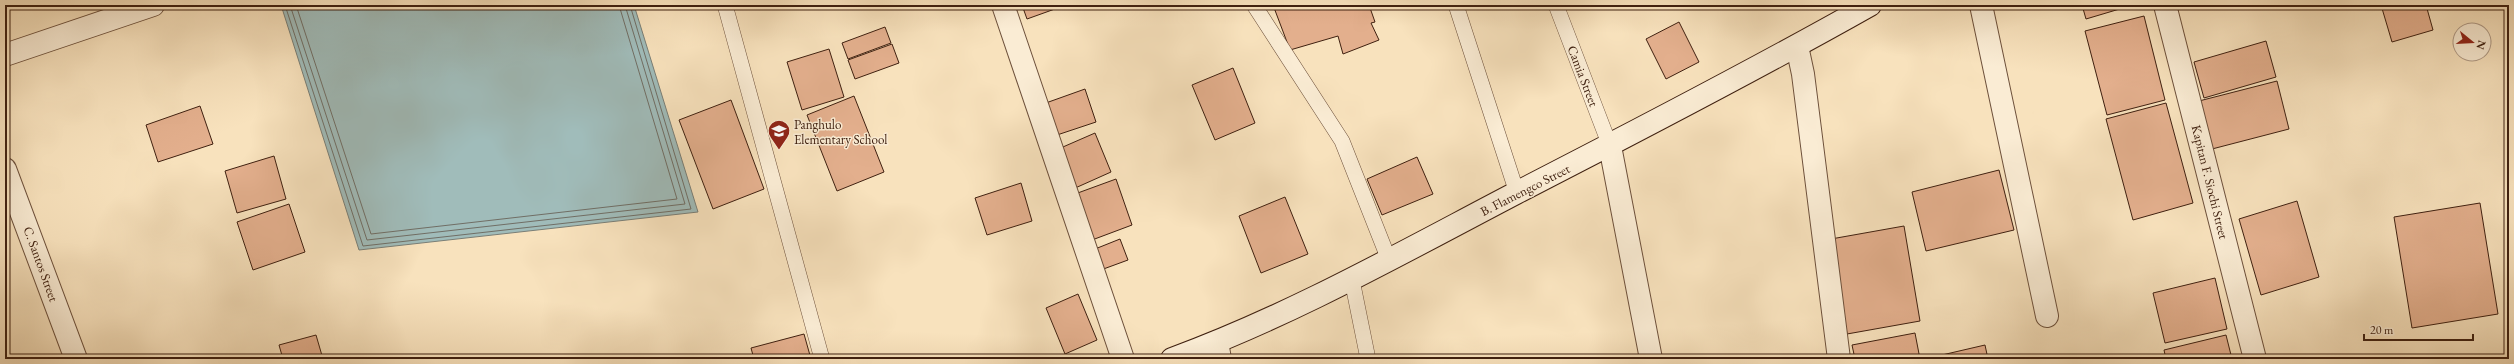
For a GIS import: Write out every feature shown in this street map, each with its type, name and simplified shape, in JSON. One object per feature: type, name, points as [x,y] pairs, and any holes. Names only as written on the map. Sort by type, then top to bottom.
[{"type":"street","points":[[1003,5],[1123,359]]},
{"type":"street","name":"B. Flamengco Street","points":[[1172,359],[1219,351],[1389,260],[1610,146],[1797,46],[1870,5]]},
{"type":"street","points":[[1981,5],[2047,316]]},
{"type":"street","name":"Kapitan F. Siochi Street","points":[[2165,5],[2255,359]]},
{"type":"street","points":[[5,55],[150,6]]},
{"type":"street","points":[[1797,46],[1803,74],[1839,359]]},
{"type":"street","points":[[1610,146],[1651,359]]},
{"type":"street","name":"C. Santos Street","points":[[5,169],[76,359]]},
{"type":"lane","points":[[725,5],[822,359]]},
{"type":"lane","points":[[1254,5],[1342,140],[1389,260]]},
{"type":"lane","points":[[1456,5],[1517,193]]},
{"type":"lane","name":"Camia Street","points":[[1556,5],[1610,146]]},
{"type":"lane","points":[[1352,280],[1368,359]]},
{"type":"water","points":[[281,5],[634,5],[698,212],[359,250]]},
{"type":"building","points":[[1022,5],[1066,5],[1027,19]]},
{"type":"building","points":[[1273,5],[1369,5],[1375,22],[1371,23],[1379,40],[1343,54],[1338,36],[1290,50]]},
{"type":"building","points":[[2082,5],[2133,5],[2086,19]]},
{"type":"building","points":[[2381,5],[2426,5],[2433,30],[2392,42]]},
{"type":"building","points":[[2144,16],[2165,100],[2107,115],[2085,31]]},
{"type":"building","points":[[1679,22],[1699,62],[1666,79],[1646,39]]},
{"type":"building","points":[[885,27],[891,43],[848,59],[842,43]]},
{"type":"building","points":[[2266,41],[2276,77],[2204,98],[2194,62]]},
{"type":"building","points":[[892,44],[899,63],[855,79],[848,60]]},
{"type":"building","points":[[829,49],[844,97],[802,110],[787,62]]},
{"type":"building","points":[[1233,68],[1255,123],[1215,140],[1192,85]]},
{"type":"building","points":[[2277,81],[2289,129],[2212,149],[2199,101]]},
{"type":"building","points":[[1085,89],[1096,122],[1054,136],[1043,104]]},
{"type":"building","points":[[854,96],[884,172],[837,191],[807,115]]},
{"type":"building","points":[[731,100],[764,189],[713,209],[679,120]]},
{"type":"building","points":[[2166,103],[2193,203],[2133,220],[2106,119]]},
{"type":"building","points":[[200,106],[213,144],[158,162],[146,125]]},
{"type":"building","points":[[1095,133],[1111,172],[1073,189],[1056,150]]},
{"type":"building","points":[[274,156],[286,199],[237,213],[225,171]]},
{"type":"building","points":[[1417,157],[1433,194],[1382,215],[1367,179]]},
{"type":"building","points":[[1999,170],[2014,230],[1926,251],[1912,192]]},
{"type":"building","points":[[1116,179],[1132,225],[1092,240],[1075,194]]},
{"type":"building","points":[[1021,183],[1032,221],[987,235],[975,198]]},
{"type":"building","points":[[1285,197],[1308,254],[1261,273],[1239,216]]},
{"type":"building","points":[[2297,201],[2319,277],[2261,295],[2239,219]]},
{"type":"building","points":[[2480,203],[2498,314],[2412,328],[2394,217]]},
{"type":"building","points":[[289,204],[305,252],[253,270],[237,222]]},
{"type":"building","points":[[1904,226],[1920,321],[1847,334],[1831,239]]},
{"type":"building","points":[[1120,239],[1128,260],[1098,271],[1090,251]]},
{"type":"building","points":[[2215,278],[2227,329],[2165,343],[2153,293]]},
{"type":"building","points":[[1078,294],[1097,340],[1065,354],[1046,308]]},
{"type":"building","points":[[1915,333],[1920,359],[1855,359],[1852,345]]},
{"type":"building","points":[[804,334],[811,359],[754,359],[751,348]]},
{"type":"building","points":[[316,335],[323,359],[283,359],[279,345]]},
{"type":"building","points":[[2226,335],[2232,359],[2166,359],[2164,350]]},
{"type":"building","points":[[1985,345],[1988,359],[1929,359],[1929,358]]},
{"type":"place","name":"Panghulo Elementary School","points":[[779,150]]}]
